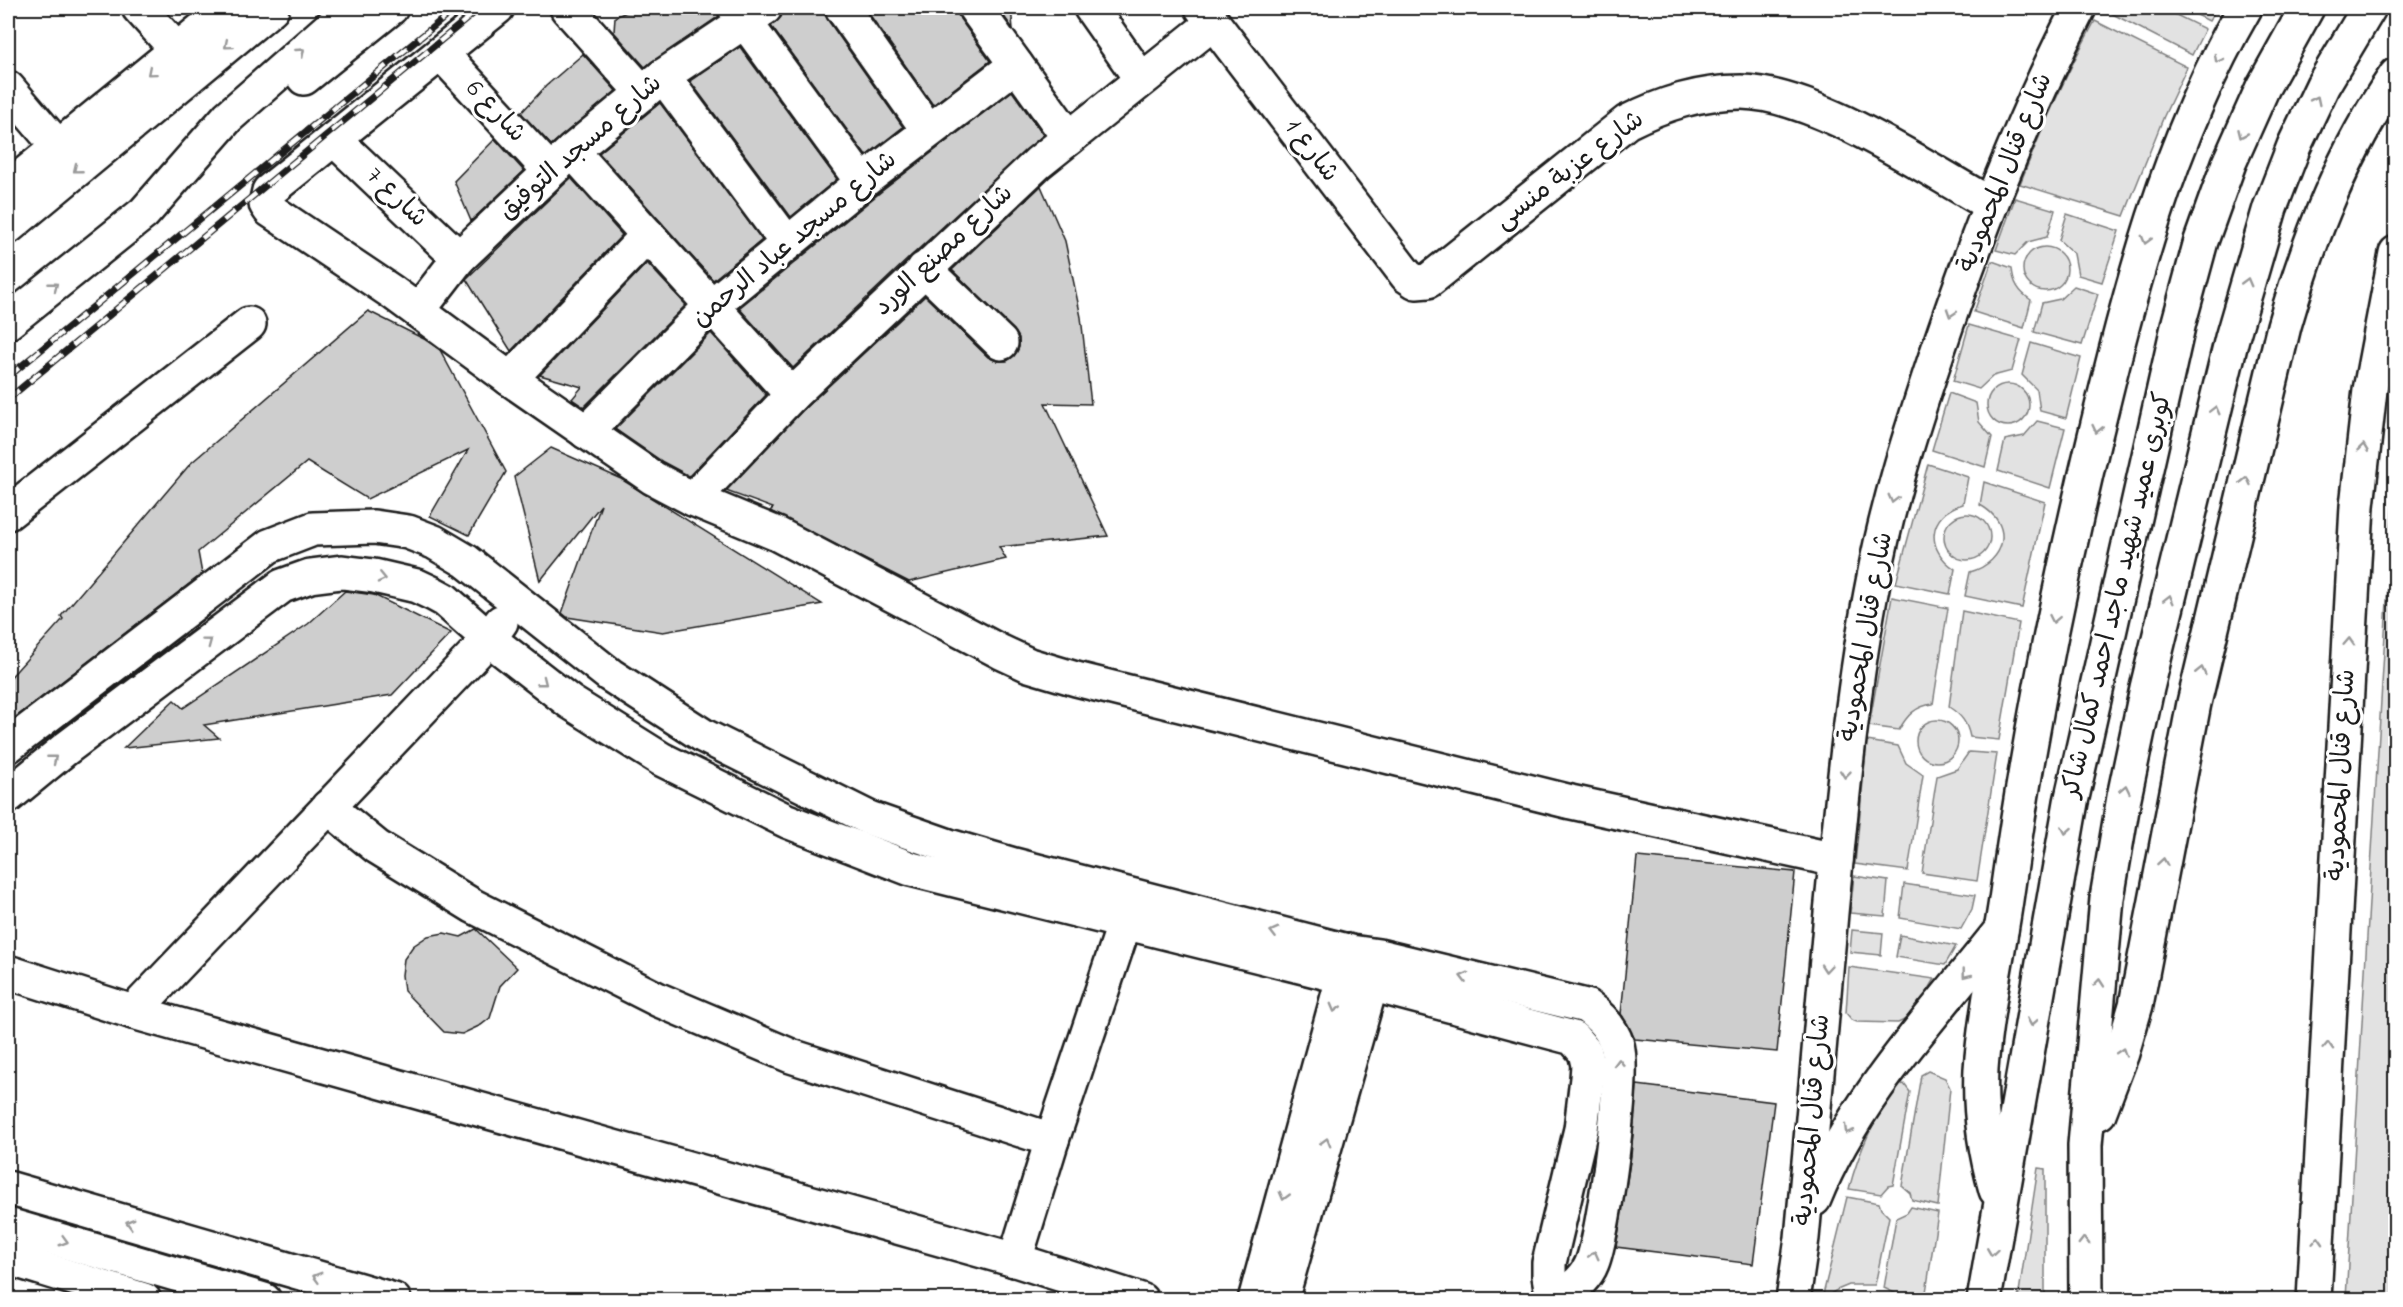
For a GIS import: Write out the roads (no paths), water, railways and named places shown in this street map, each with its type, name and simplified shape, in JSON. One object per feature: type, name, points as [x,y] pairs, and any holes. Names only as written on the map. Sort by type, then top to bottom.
[{"type":"main road","points":[[139,8],[177,50]]},
{"type":"main road","points":[[8,188],[228,8]]},
{"type":"main road","points":[[8,227],[272,8]]},
{"type":"main road","points":[[166,191],[228,117],[352,8]]},
{"type":"main road","points":[[8,322],[121,233],[166,191],[391,8]]},
{"type":"main road","points":[[497,8],[269,191],[265,199],[266,204],[270,210],[418,311],[510,379],[653,478],[693,499],[777,534],[1001,652],[1040,669],[1571,802],[1836,860]]},
{"type":"main road","points":[[567,8],[653,85],[787,243]]},
{"type":"main road","points":[[842,8],[928,130]]},
{"type":"main road","points":[[975,8],[1068,138]]},
{"type":"main road","points":[[1091,8],[1142,79]]},
{"type":"main road","name":"شارع قنال المحمودية","points":[[1793,1299],[1802,1238],[1836,860],[1857,670],[1874,574],[1925,388],[1990,204],[2027,115],[2079,8]]},
{"type":"main road","points":[[1999,1204],[1984,1137],[1981,1070],[2020,804],[2058,602],[2083,486],[2126,310],[2149,229],[2177,150],[2210,73],[2245,8]]},
{"type":"main road","name":"كوبرى عميد شهيد ماجد احمد كمال شاكر","points":[[1984,1299],[2071,802],[2179,322],[2201,242],[2229,163],[2263,87],[2307,8]]},
{"type":"main road","name":"كوبرى عميد شهيد ماجد احمد كمال شاكر","points":[[2085,1145],[2107,898],[2124,797],[2147,688],[2232,338],[2270,208],[2294,146],[2323,85],[2369,8]]},
{"type":"main road","points":[[748,12],[862,182]]},
{"type":"main road","name":"شارع مسجد التوفيق","points":[[418,311],[459,258],[561,161],[653,85],[748,12]]},
{"type":"main road","name":"شارع مصنع الورد","points":[[693,499],[792,394],[924,269],[1038,163],[1142,79],[1208,15]]},
{"type":"main road","name":"شارع 1","points":[[1208,15],[1407,276],[1416,282],[1428,281]]},
{"type":"main road","name":"شارع 6","points":[[441,53],[561,161],[648,235],[792,394]]},
{"type":"main road","name":"شارع مسجد عباد الرحمن","points":[[586,432],[711,306],[862,182],[1016,65]]},
{"type":"main road","points":[[2086,1299],[2085,1145],[2122,1053],[2136,1005],[2194,703],[2268,385],[2295,287],[2321,212],[2346,157],[2376,104],[2396,75]]},
{"type":"main road","points":[[8,88],[59,148]]},
{"type":"main road","name":"شارع عزبة منسى","points":[[1428,281],[1627,122],[1654,108],[1712,93],[1743,92],[1773,96],[1802,104],[1869,136],[1990,204]]},
{"type":"main road","name":"شارع 7","points":[[334,139],[459,258]]},
{"type":"main road","points":[[510,379],[648,235]]},
{"type":"main road","name":"شارع قنال المحمودية","points":[[2314,1299],[2357,506],[2370,390],[2396,253]]},
{"type":"main road","points":[[924,269],[1001,344]]},
{"type":"main road","points":[[8,513],[249,324]]},
{"type":"main road","points":[[8,746],[269,546],[313,529],[374,527],[408,532],[434,542],[466,561],[610,675],[687,725],[824,798],[869,818],[1129,910]]},
{"type":"main road","points":[[8,796],[64,750],[282,586],[310,576],[342,572],[374,576],[417,586],[445,600],[489,639],[570,702],[661,759],[787,822],[911,869],[1129,910],[1361,967],[1586,1006],[1603,1020],[1613,1034],[1620,1061],[1610,1168],[1592,1263],[1582,1280],[1558,1299]]},
{"type":"main road","points":[[133,1012],[489,639],[517,601]]},
{"type":"main road","points":[[328,807],[377,847],[473,906],[659,1000],[791,1056],[1052,1140]]},
{"type":"main road","points":[[1015,1260],[1052,1140],[1129,910]]},
{"type":"main road","points":[[1802,1238],[1818,1189],[1850,1126],[1872,1093],[2002,929]]},
{"type":"main road","points":[[1361,967],[1573,1038],[1585,1052],[1588,1065],[1581,1130],[1549,1263],[1553,1299]]},
{"type":"main road","points":[[1255,1299],[1361,967]]},
{"type":"main road","points":[[1281,1299],[1361,967]]},
{"type":"main road","points":[[8,972],[133,1012],[1015,1260],[1141,1299]]},
{"type":"main road","points":[[1573,1038],[1586,1006]]},
{"type":"main road","points":[[8,1188],[394,1299]]},
{"type":"main road","points":[[8,1225],[264,1299]]},
{"type":"main road","points":[[8,1258],[144,1299]]},
{"type":"railway","points":[[8,377],[456,8]]},
{"type":"railway","points":[[8,399],[480,8]]}]
